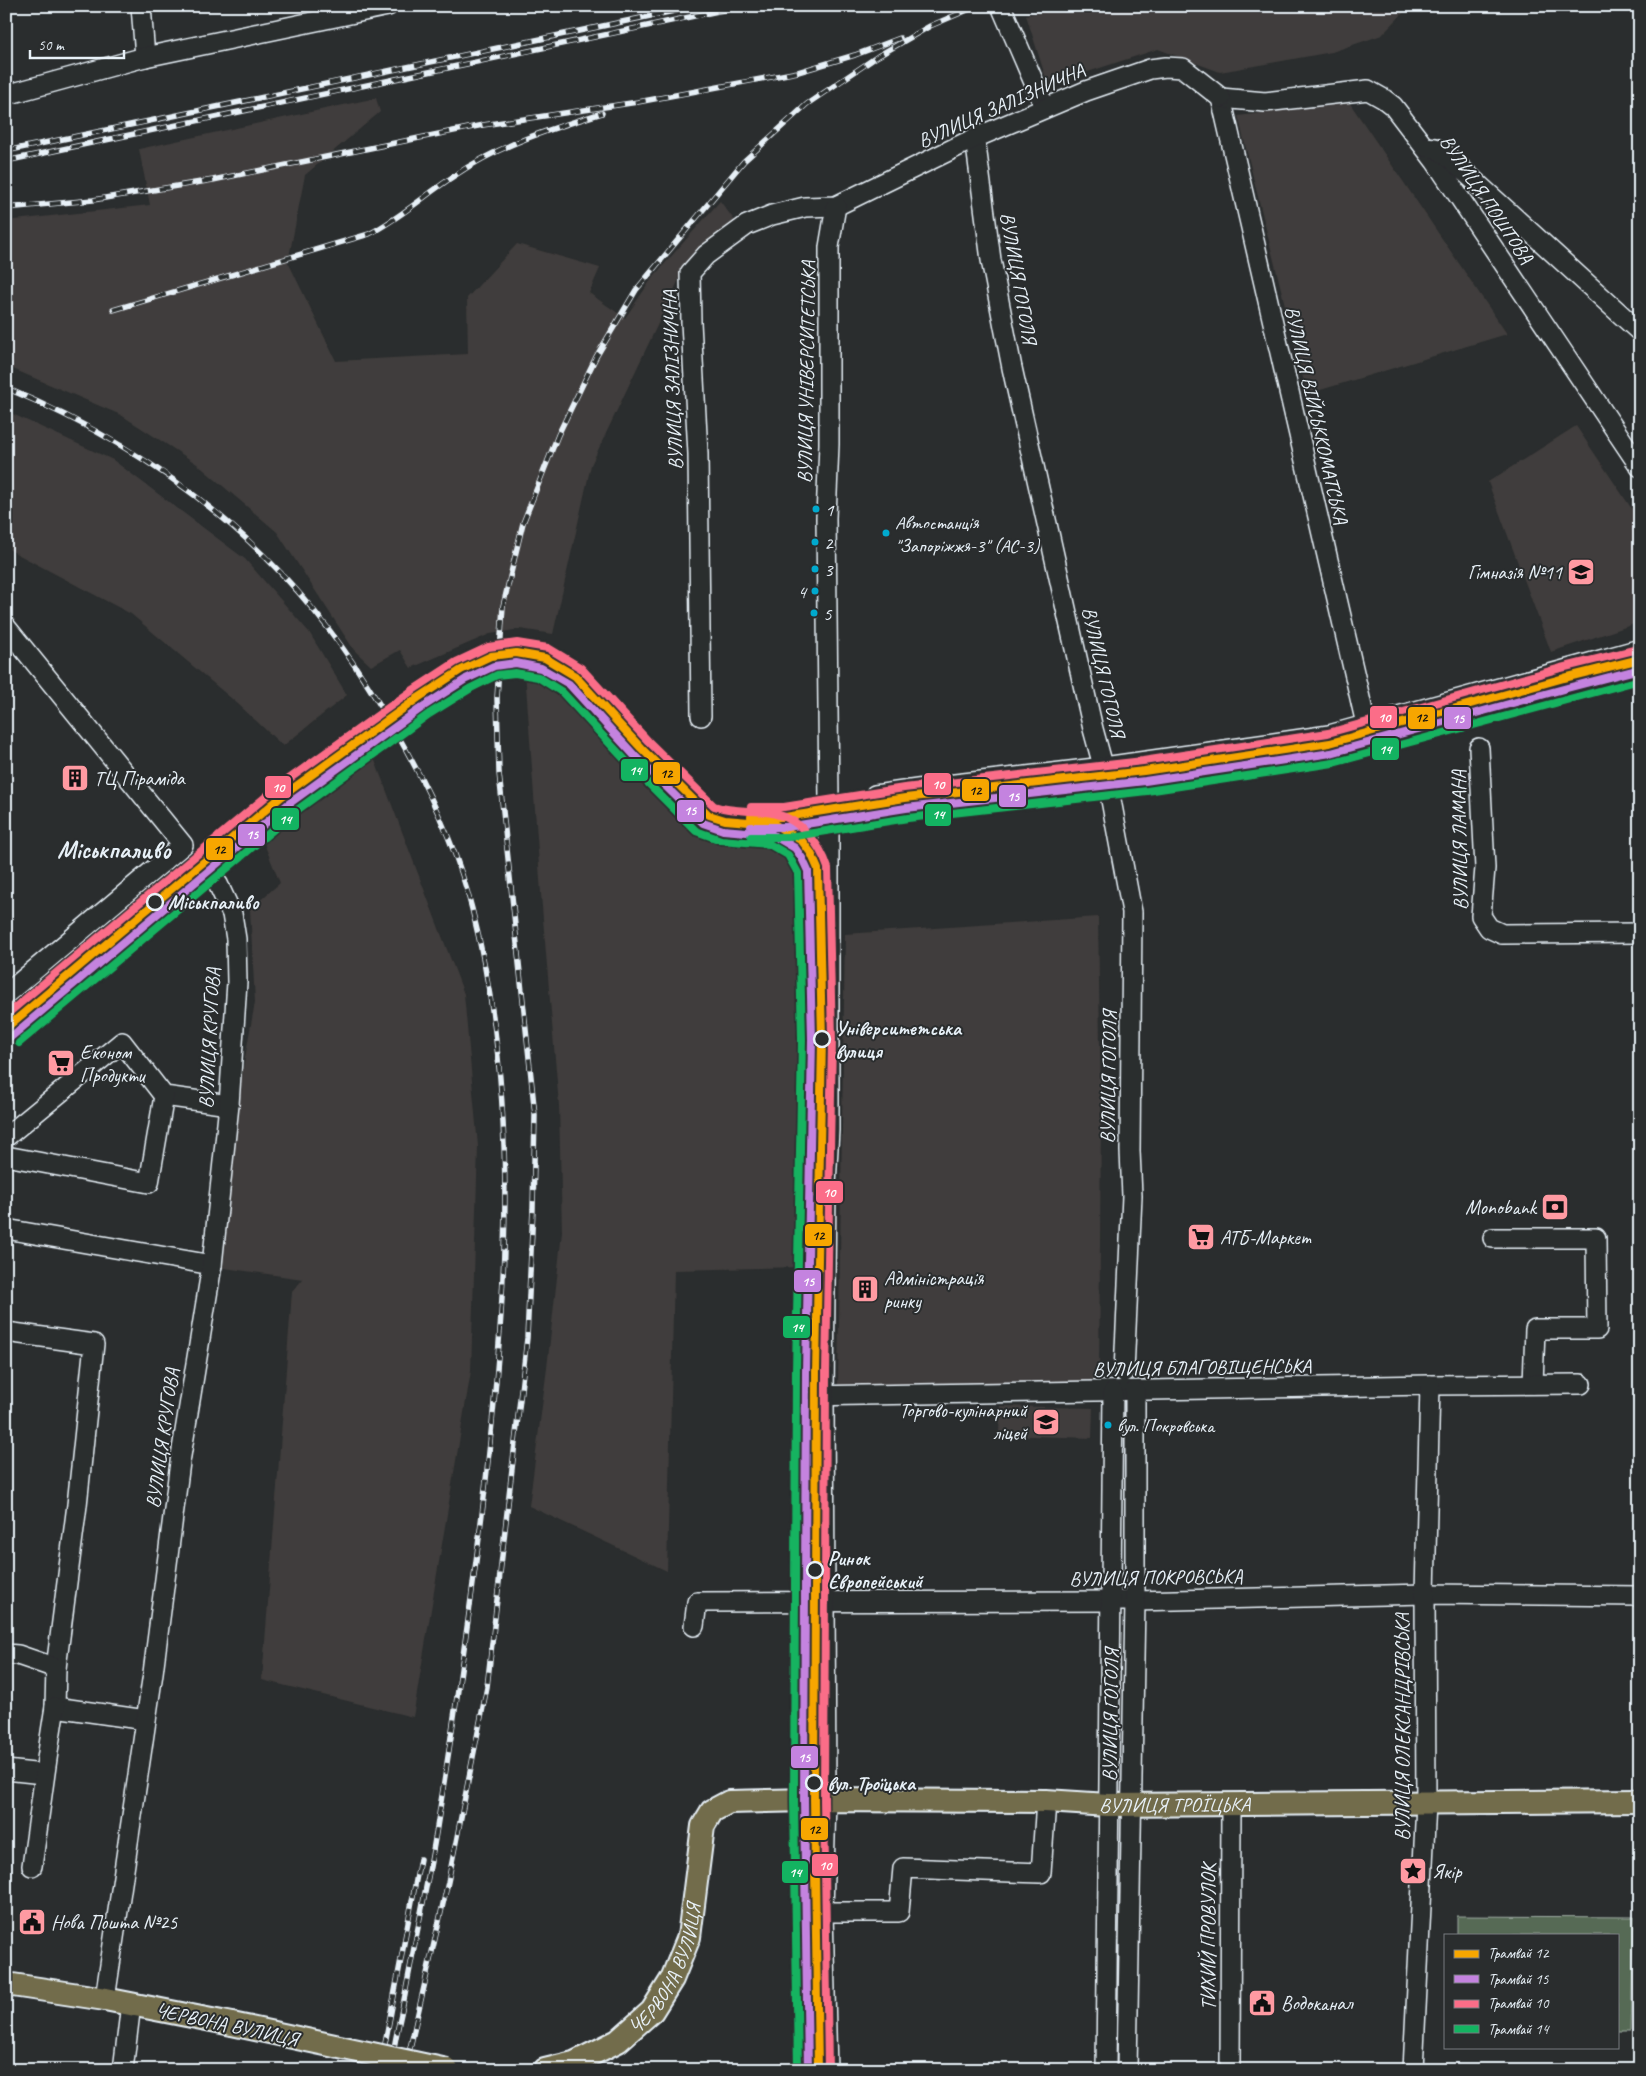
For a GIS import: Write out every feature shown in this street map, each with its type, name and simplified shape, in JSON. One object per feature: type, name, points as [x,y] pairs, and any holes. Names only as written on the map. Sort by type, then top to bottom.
[{"type":"main road","name":"ВУЛИЦЯ ТРОЇЦЬКА","points":[[712,1811],[729,1802],[816,1800],[1046,1801],[1108,1805],[1640,1801]]},
{"type":"main road","name":"ЧЕРВОНА ВУЛИЦЯ","points":[[545,2070],[574,2063],[618,2041],[652,2011],[672,1979],[689,1936],[703,1826],[712,1811]]},
{"type":"main road","name":"ЧЕРВОНА ВУЛИЦЯ","points":[[6,1984],[131,2004],[447,2070]]},
{"type":"street","points":[[141,6],[145,58]]},
{"type":"street","points":[[6,95],[145,58],[388,6]]},
{"type":"street","points":[[1001,6],[1045,108]]},
{"type":"street","name":"ВУЛИЦЯ ЗАЛІЗНИЧНА","points":[[701,716],[698,454],[690,273],[706,255],[747,225],[772,215],[805,207],[836,206],[975,138],[1105,84],[1150,69],[1166,66],[1183,68],[1221,98]]},
{"type":"street","name":"ВУЛИЦЯ ПОШТОВА","points":[[1221,98],[1265,102],[1368,90],[1393,106],[1425,147],[1640,467]]},
{"type":"street","name":"ВУЛИЦЯ ВІЙСЬККОМАТСЬКА","points":[[1221,98],[1368,733]]},
{"type":"street","name":"ВУЛИЦЯ ГОГОЛЯ","points":[[975,138],[991,260],[1012,368],[1091,720],[1106,776],[1132,912],[1130,1151],[1132,1196],[1124,1372]]},
{"type":"street","points":[[1425,147],[1435,148],[1445,154],[1640,332]]},
{"type":"street","name":"ВУЛИЦЯ УНІВЕРСИТЕТСЬКА","points":[[827,2070],[823,1912],[809,1691],[824,1396],[826,1185],[829,1130],[829,802],[826,518],[829,434],[829,247],[836,206]]},
{"type":"street","points":[[6,627],[183,845],[6,994]]},
{"type":"street","points":[[1368,733],[1640,649]]},
{"type":"street","points":[[829,802],[946,785],[1106,776],[1266,760],[1640,666]]},
{"type":"street","name":"ВУЛИЦЯ ЛАМАНА","points":[[1479,748],[1485,868],[1481,916],[1489,928],[1502,934],[1640,933]]},
{"type":"street","points":[[829,824],[842,813],[874,807],[1012,796],[1106,776]]},
{"type":"street","name":"ВУЛИЦЯ КРУГОВА","points":[[105,1999],[146,1720],[180,1462],[212,1265],[229,1105],[236,1001],[236,939],[232,914],[218,884]]},
{"type":"street","points":[[6,1137],[122,1042],[164,1096],[229,1105]]},
{"type":"street","points":[[6,1156],[149,1183],[164,1096]]},
{"type":"street","points":[[6,1229],[212,1265]]},
{"type":"street","points":[[1493,1238],[1596,1238],[1597,1329],[1535,1329],[1533,1384]]},
{"type":"street","points":[[6,1332],[94,1344],[77,1505],[56,1668],[55,1708],[43,1774],[44,1789],[32,1866]]},
{"type":"street","name":"ВУЛИЦЯ БЛАГОВІЩЕНСЬКА","points":[[804,1396],[1581,1384]]},
{"type":"street","name":"ВУЛИЦЯ ОЛЕКСАНДРІВСЬКА","points":[[1413,2070],[1426,1803],[1425,1594],[1430,1385]]},
{"type":"street","name":"ВУЛИЦЯ ГОГОЛЯ","points":[[1126,2070],[1135,1601],[1135,1391]]},
{"type":"street","name":"ВУЛИЦЯ ГОГОЛЯ","points":[[1106,2070],[1113,1392]]},
{"type":"street","name":"ВУЛИЦЯ УНІВЕРСИТЕТСЬКА","points":[[804,1396],[815,1602]]},
{"type":"street","name":"ВУЛИЦЯ ПОКРОВСЬКА","points":[[694,1626],[697,1602],[1135,1601],[1425,1594],[1640,1596]]},
{"type":"street","points":[[6,1654],[18,1655],[56,1668]]},
{"type":"street","points":[[55,1708],[146,1720]]},
{"type":"street","points":[[6,1770],[43,1774]]},
{"type":"street","name":"ВУЛИЦЯ УНІВЕРСИТЕТСЬКА","points":[[809,2070],[804,1898],[816,1800]]},
{"type":"street","points":[[823,1912],[900,1912],[902,1868],[1041,1873],[1046,1801]]},
{"type":"street","name":"ТИХИЙ ПРОВУЛОК","points":[[1230,2070],[1231,1804]]},
{"type":"street","points":[[123,2070],[131,2004]]},
{"type":"shaded area","points":[[1071,6],[1416,6],[1407,9],[1382,35],[1332,52],[1220,72],[1158,49],[1048,85],[1026,15]]},
{"type":"shaded area","points":[[376,98],[380,112],[305,175],[288,262],[336,361],[468,354],[467,298],[517,244],[600,268],[589,293],[625,318],[653,277],[720,201],[735,221],[683,271],[591,465],[553,634],[520,629],[490,634],[411,668],[400,650],[371,666],[354,650],[277,532],[197,464],[121,415],[6,366],[6,221],[150,205],[139,149]]},
{"type":"shaded area","points":[[1349,102],[1507,334],[1307,394],[1238,116]]},
{"type":"shaded area","points":[[6,411],[113,460],[245,559],[309,632],[347,695],[283,746],[238,704],[131,614],[6,548]]},
{"type":"shaded area","name":"Гімназія №11","points":[[1576,426],[1640,521],[1640,622],[1551,652],[1488,482]]},
{"type":"shaded area","points":[[536,669],[547,672],[586,706],[679,807],[705,824],[763,828],[781,833],[796,844],[805,871],[803,1267],[674,1270],[667,1571],[529,1506],[562,1232],[559,1105],[525,671]]},
{"type":"shaded area","points":[[369,745],[464,994],[478,1146],[471,1371],[413,1717],[262,1680],[292,1292],[303,1279],[217,1267],[230,1142],[255,1002],[250,909],[280,883],[257,826]]},
{"type":"shaded area","points":[[1098,917],[1101,1108],[1099,1382],[838,1385],[845,934]]},
{"type":"shaded area","name":"Торгово-кулінарний ліцей","points":[[1000,1406],[1093,1408],[1092,1438],[999,1435]]},
{"type":"green space","points":[[1457,1916],[1634,1917],[1631,2031],[1618,2031],[1618,1934],[1457,1934]]},
{"type":"tram line","name":"10","points":[[6,1015],[275,789],[413,690],[456,662],[488,647],[517,643],[548,648],[581,668],[648,741],[714,806],[776,814],[785,817],[801,827],[815,842],[828,868],[832,1039],[826,1372],[824,1800],[828,2070]]},
{"type":"tram line","name":"10","points":[[751,807],[784,807],[904,788],[1143,761],[1328,733],[1561,668],[1638,649]]},
{"type":"tram line","name":"12","points":[[6,1028],[281,797],[418,698],[461,670],[491,656],[516,653],[545,658],[575,676],[641,748],[709,815],[725,820],[774,824],[802,841],[811,853],[818,869],[822,1039],[816,1372],[814,1800],[818,2070]]},
{"type":"tram line","name":"12","points":[[751,817],[785,817],[905,798],[1144,771],[1330,743],[1564,678],[1640,659]]},
{"type":"tram line","name":"15","points":[[12,1036],[287,805],[424,706],[466,679],[494,666],[516,663],[541,668],[569,684],[634,755],[703,823],[723,830],[771,834],[795,848],[808,871],[812,1039],[806,1372],[804,1800],[808,2070]]},
{"type":"tram line","name":"15","points":[[751,827],[787,827],[906,808],[1145,781],[1331,753],[1640,669]]},
{"type":"tram line","name":"14","points":[[19,1043],[293,813],[429,714],[471,688],[497,675],[515,673],[538,677],[562,692],[627,762],[696,831],[721,840],[769,844],[788,855],[798,873],[802,1039],[796,1372],[794,1800],[798,2070]]},
{"type":"tram line","name":"14","points":[[751,837],[788,837],[908,818],[1147,791],[1333,763],[1640,680]]},
{"type":"tram line","points":[[818,869],[818,841],[822,828],[840,808]]},
{"type":"railway","points":[[6,151],[698,6]]},
{"type":"railway","points":[[6,161],[742,6]]},
{"type":"railway","points":[[405,2070],[448,1882],[487,1687],[527,1338],[535,1115],[499,773],[497,698],[503,606],[523,523],[558,435],[596,357],[636,290],[744,161],[807,104],[878,56],[930,26],[977,6]]},
{"type":"railway","points":[[6,208],[93,200],[213,180],[483,125],[638,102],[798,72],[855,55],[900,38]]},
{"type":"railway","points":[[113,310],[369,234],[391,221],[454,176],[489,155],[525,139],[602,113]]},
{"type":"railway","points":[[6,388],[61,413],[114,441],[164,473],[211,508],[255,547],[296,589],[334,636],[368,686],[414,765],[429,793],[454,851],[472,909],[488,983],[498,1057],[504,1131],[503,1282],[498,1357],[483,1506],[456,1707],[433,1848],[391,2070]]},
{"type":"railway","points":[[380,2070],[420,1859]]},
{"type":"place","name":"1","points":[[816,509]]},
{"type":"place","name":"Автостанція \"Запоріжжя-3\" (АС-3)","points":[[886,533]]},
{"type":"place","name":"2","points":[[815,542]]},
{"type":"place","name":"3","points":[[815,569]]},
{"type":"place","name":"Гімназія №11","points":[[1581,572]]},
{"type":"place","name":"4","points":[[815,591]]},
{"type":"place","name":"5","points":[[814,613]]},
{"type":"place","name":"ТЦ Піраміда","points":[[75,778]]},
{"type":"place","name":"Міськпаливо","points":[[155,902]]},
{"type":"place","name":"Університетська вулиця","points":[[822,1039]]},
{"type":"place","name":"Економ Продукти","points":[[61,1063]]},
{"type":"place","name":"Monobank","points":[[1555,1207]]},
{"type":"place","name":"АТБ-Маркет","points":[[1201,1237]]},
{"type":"place","name":"Адміністрація ринку","points":[[865,1289]]},
{"type":"place","name":"Торгово-кулінарний ліцей","points":[[1046,1422]]},
{"type":"place","name":"вул. Покровська","points":[[1108,1425]]},
{"type":"place","name":"Ринок Європейський","points":[[815,1570]]},
{"type":"place","name":"вул. Троїцька","points":[[814,1783]]},
{"type":"place","name":"Якір","points":[[1413,1871]]},
{"type":"place","name":"Нова Пошта №25","points":[[32,1922]]},
{"type":"place","name":"Водоканал","points":[[1262,2003]]},
{"type":"district","name":"Міськпаливо","points":[[114,849]]}]
